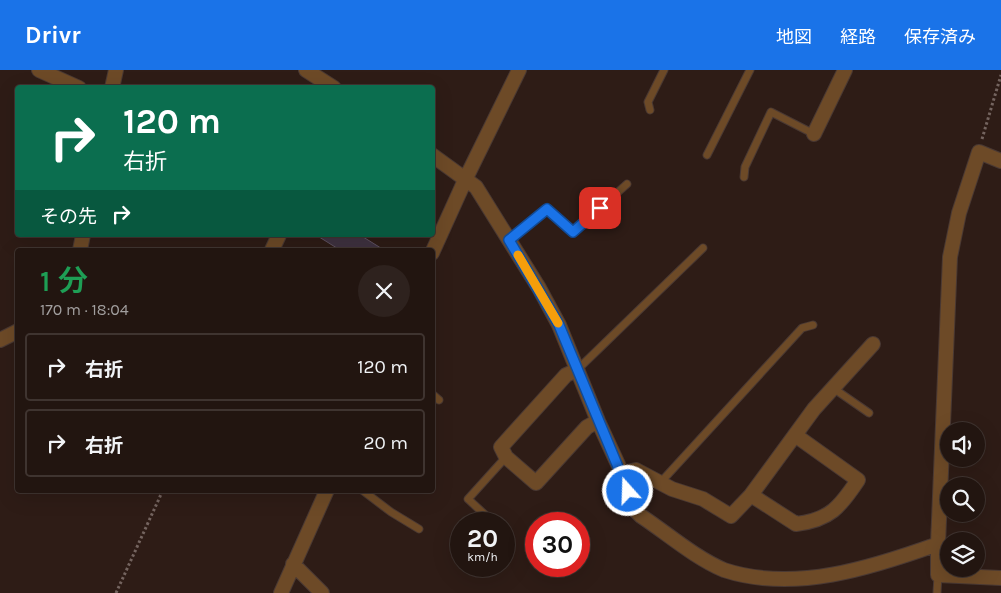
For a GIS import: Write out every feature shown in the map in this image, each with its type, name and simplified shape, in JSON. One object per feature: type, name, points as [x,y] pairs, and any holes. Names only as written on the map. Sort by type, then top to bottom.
[{"type":"street","points":[[39,70],[72,85]]},
{"type":"street","points":[[113,85],[116,70]]},
{"type":"street","points":[[306,70],[329,85]]},
{"type":"street","points":[[434,248],[519,70]]},
{"type":"street","points":[[814,134],[845,70]]},
{"type":"street","points":[[1001,162],[979,152],[964,195],[950,257],[938,544],[938,575],[1001,578]]},
{"type":"street","points":[[435,157],[476,187],[559,325],[598,422],[622,473],[634,509],[641,516],[707,562],[754,581],[791,584],[832,579],[938,544]]},
{"type":"street","points":[[0,340],[15,332]]},
{"type":"street","points":[[622,473],[636,470],[660,483],[703,499],[731,516],[750,495],[833,388],[874,344]]},
{"type":"street","points":[[576,370],[566,374],[501,447],[506,457],[536,483],[587,426],[598,422]]},
{"type":"street","points":[[750,495],[796,524],[817,521],[843,503],[858,480],[795,435]]},
{"type":"street","points":[[281,593],[326,493]]},
{"type":"street","points":[[293,564],[322,593]]},
{"type":"lane","points":[[650,110],[648,102],[664,70]]},
{"type":"lane","points":[[707,155],[750,70]]},
{"type":"lane","points":[[744,177],[745,167],[771,112],[814,134]]},
{"type":"lane","points":[[509,240],[547,209],[573,232],[627,184]]},
{"type":"lane","points":[[576,370],[703,248]]},
{"type":"lane","points":[[660,483],[802,328],[813,325]]},
{"type":"lane","points":[[833,388],[869,413]]},
{"type":"lane","points":[[435,397],[439,400]]},
{"type":"lane","points":[[482,512],[468,499],[506,457]]},
{"type":"lane","points":[[366,493],[391,512],[419,529]]},
{"type":"lane","points":[[937,593],[938,575]]},
{"type":"path","points":[[979,152],[1001,75]]},
{"type":"path","points":[[116,593],[162,493]]},
{"type":"building","points":[[319,237],[363,237],[381,248],[337,248]]},
{"type":"slow traffic","points":[[518,255],[558,323]]},
{"type":"route","points":[[600,208],[573,232],[547,209],[509,240],[559,325],[576,370],[622,473],[628,491]]}]
